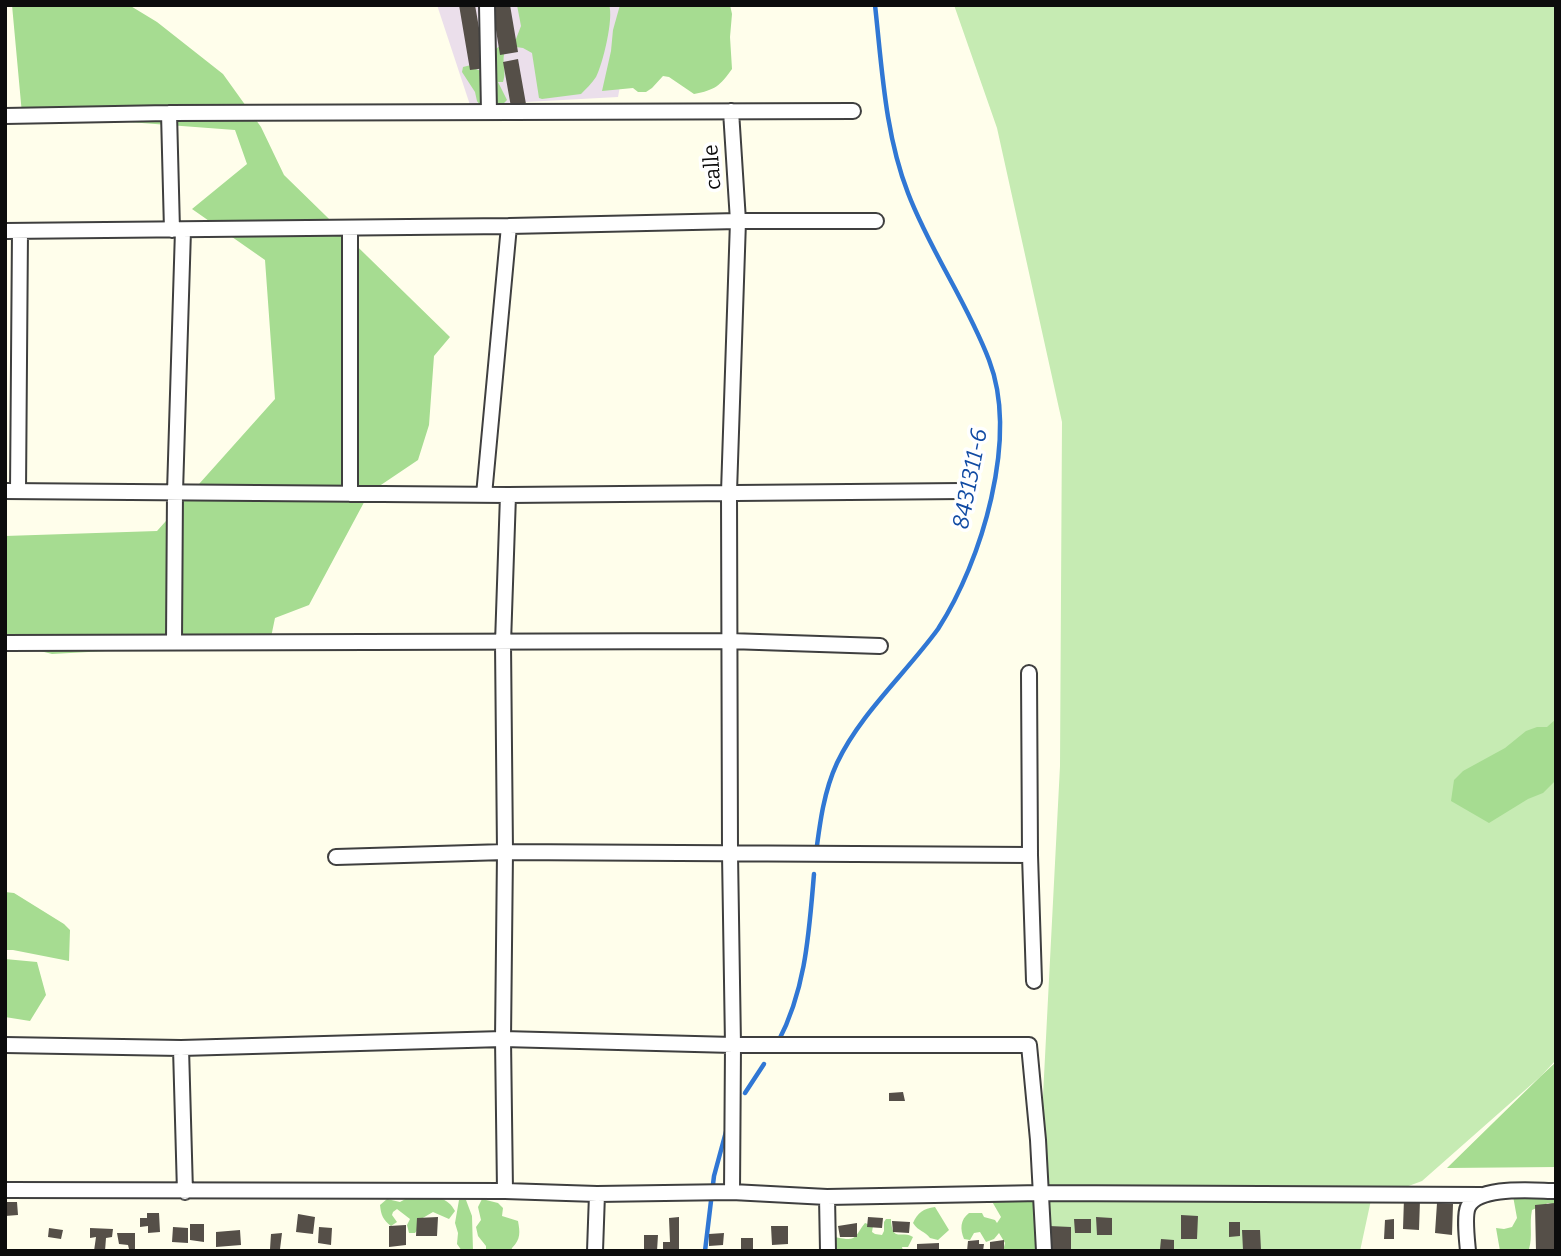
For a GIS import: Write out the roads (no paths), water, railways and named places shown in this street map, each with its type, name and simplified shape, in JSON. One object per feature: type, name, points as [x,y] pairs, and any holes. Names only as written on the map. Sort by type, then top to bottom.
[{"type":"street","points":[[487,5],[489,112]]},
{"type":"street","points":[[5,116],[853,110]]},
{"type":"street","name":"calle","points":[[731,111],[738,220],[729,492],[732,1192]]},
{"type":"street","points":[[169,113],[177,230],[174,641]]},
{"type":"street","points":[[5,231],[509,226],[738,220],[876,221]]},
{"type":"street","points":[[484,495],[509,226]]},
{"type":"street","points":[[349,228],[350,494]]},
{"type":"street","points":[[20,230],[12,491],[484,495],[963,491]]},
{"type":"street","points":[[505,1191],[503,643],[508,495]]},
{"type":"street","points":[[5,642],[729,642],[880,646]]},
{"type":"street","points":[[1029,673],[1034,981]]},
{"type":"street","points":[[336,857],[505,852],[1030,855]]},
{"type":"street","points":[[5,1045],[181,1048],[503,1039],[733,1045],[1029,1045],[1044,1251]]},
{"type":"street","points":[[181,1048],[186,1192]]},
{"type":"street","points":[[5,1190],[505,1191],[597,1194],[732,1192],[827,1196],[1041,1193],[1481,1195]]},
{"type":"street","points":[[1468,1251],[1467,1209],[1472,1201],[1490,1192],[1556,1191]]},
{"type":"street","points":[[595,1251],[597,1194]]},
{"type":"street","points":[[827,1196],[828,1251]]},
{"type":"waterway","name":"8431311-6","points":[[816,853],[821,818],[837,763],[858,728],[938,629],[969,569],[991,498],[998,461],[1000,425],[997,391],[989,360],[917,214],[900,171],[889,124],[875,5]]},
{"type":"waterway","name":"8431311-6","points":[[778,1042],[795,1002],[805,960],[814,874]]},
{"type":"waterway","name":"8431311-6","points":[[745,1093],[764,1064]]},
{"type":"waterway","name":"8431311-6","points":[[705,1251],[714,1176],[727,1128]]}]
